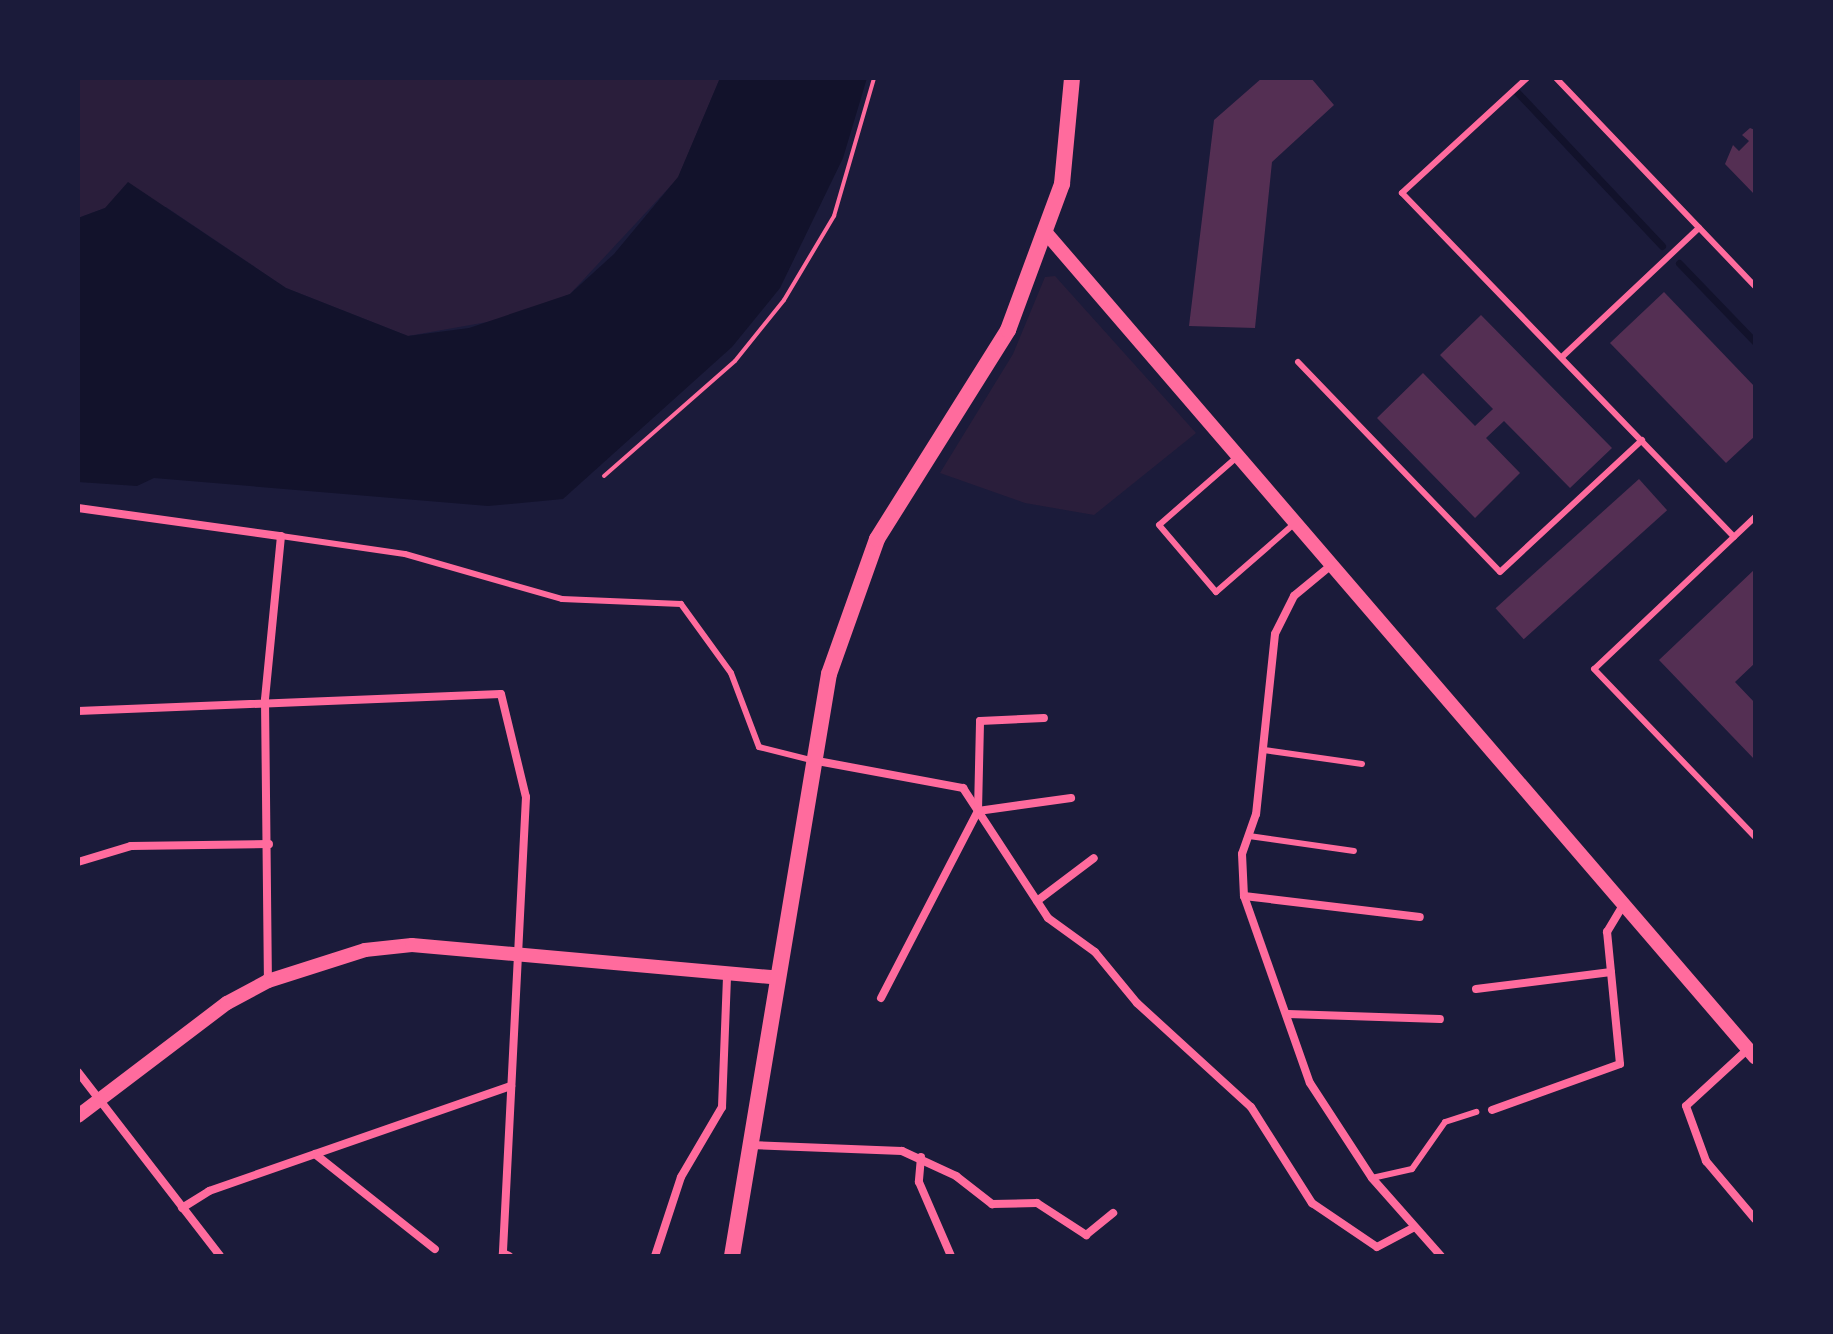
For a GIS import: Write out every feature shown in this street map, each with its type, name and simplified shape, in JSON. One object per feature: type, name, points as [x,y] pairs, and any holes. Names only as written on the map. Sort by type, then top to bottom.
[{"type":"main road","points":[[732,1256],[774,977],[811,760],[852,595],[877,539],[982,382],[1047,234],[1062,184],[1072,78]]},
{"type":"street","points":[[1047,234],[1329,567],[1752,1053],[1686,1106],[1706,1161],[1755,1219]]},
{"type":"street","points":[[78,508],[281,536],[265,700],[269,844],[268,981]]},
{"type":"street","points":[[1329,567],[1284,609],[1264,750],[1249,836],[1242,854],[1244,896],[1310,1083],[1372,1178],[1412,1228],[1441,1256]]},
{"type":"street","points":[[78,711],[265,700],[501,694],[526,797],[503,1253],[509,1256]]},
{"type":"street","points":[[881,998],[978,811],[980,721],[1044,718]]},
{"type":"street","points":[[811,760],[963,788],[1037,901],[1251,1107],[1312,1203],[1377,1247],[1412,1228]]},
{"type":"street","points":[[978,811],[1071,798]]},
{"type":"street","points":[[78,862],[131,846],[269,844]]},
{"type":"street","points":[[1037,901],[1094,858]]},
{"type":"street","points":[[1244,896],[1420,917]]},
{"type":"street","points":[[1492,1110],[1620,1064],[1607,932],[1623,905]]},
{"type":"street","points":[[78,1116],[268,981],[381,949],[518,952],[727,976],[774,977]]},
{"type":"street","points":[[1476,989],[1611,972]]},
{"type":"street","points":[[655,1256],[681,1177],[722,1107],[727,976]]},
{"type":"street","points":[[1288,1014],[1440,1019]]},
{"type":"street","points":[[78,1072],[220,1256]]},
{"type":"street","points":[[182,1208],[315,1154],[511,1086]]},
{"type":"street","points":[[749,1145],[875,1148],[921,1157],[992,1204],[1037,1203],[1086,1235],[1113,1213]]},
{"type":"street","points":[[315,1154],[435,1249]]},
{"type":"street","points":[[921,1157],[922,1191],[951,1256]]},
{"type":"lane","points":[[1527,78],[1402,193],[1563,356],[1734,537]]},
{"type":"lane","points":[[1556,78],[1755,286]]},
{"type":"lane","points":[[1563,356],[1699,228]]},
{"type":"lane","points":[[1298,362],[1500,572],[1642,440]]},
{"type":"lane","points":[[1237,457],[1159,525],[1216,592],[1294,524]]},
{"type":"lane","points":[[1755,517],[1594,669],[1755,837]]},
{"type":"lane","points":[[281,536],[405,554],[562,599],[681,604],[731,673],[759,747],[811,760]]},
{"type":"lane","points":[[1264,750],[1362,764]]},
{"type":"lane","points":[[1249,836],[1354,851]]},
{"type":"lane","points":[[1372,1178],[1412,1169],[1445,1122],[1476,1112]]},
{"type":"path","points":[[604,476],[735,361],[784,300],[834,216],[874,78]]},
{"type":"shaded area","points":[[78,78],[720,78],[678,178],[570,294],[516,317],[408,336],[286,288],[166,207],[105,208],[78,218]]},
{"type":"shaded area","points":[[720,78],[867,78],[843,158],[780,288],[732,347],[563,499],[488,506],[154,478],[137,486],[78,482],[78,218],[105,208],[128,182],[286,288],[408,336],[469,328],[570,294],[614,254],[678,177]]},
{"type":"shaded area","points":[[1055,276],[1196,433],[1094,515],[1025,503],[940,473],[1013,354],[1045,277]]},
{"type":"building","points":[[1262,78],[1311,78],[1334,105],[1272,162],[1255,328],[1189,326],[1214,120]]},
{"type":"building","points":[[1750,128],[1755,130],[1755,195],[1725,164],[1733,145],[1739,151],[1749,141],[1742,135]]},
{"type":"building","points":[[1664,292],[1755,387],[1755,436],[1726,463],[1610,343]]},
{"type":"building","points":[[1481,315],[1612,448],[1570,488],[1504,421],[1486,438],[1520,473],[1475,518],[1377,418],[1423,373],[1475,426],[1493,409],[1440,355]]},
{"type":"building","points":[[1639,479],[1667,510],[1524,639],[1496,608]]},
{"type":"building","points":[[1755,569],[1755,663],[1735,682],[1755,703],[1755,760],[1659,660]]},
{"type":"waterway","points":[[1516,91],[1662,246]]},
{"type":"waterway","points":[[1679,263],[1755,342]]}]
